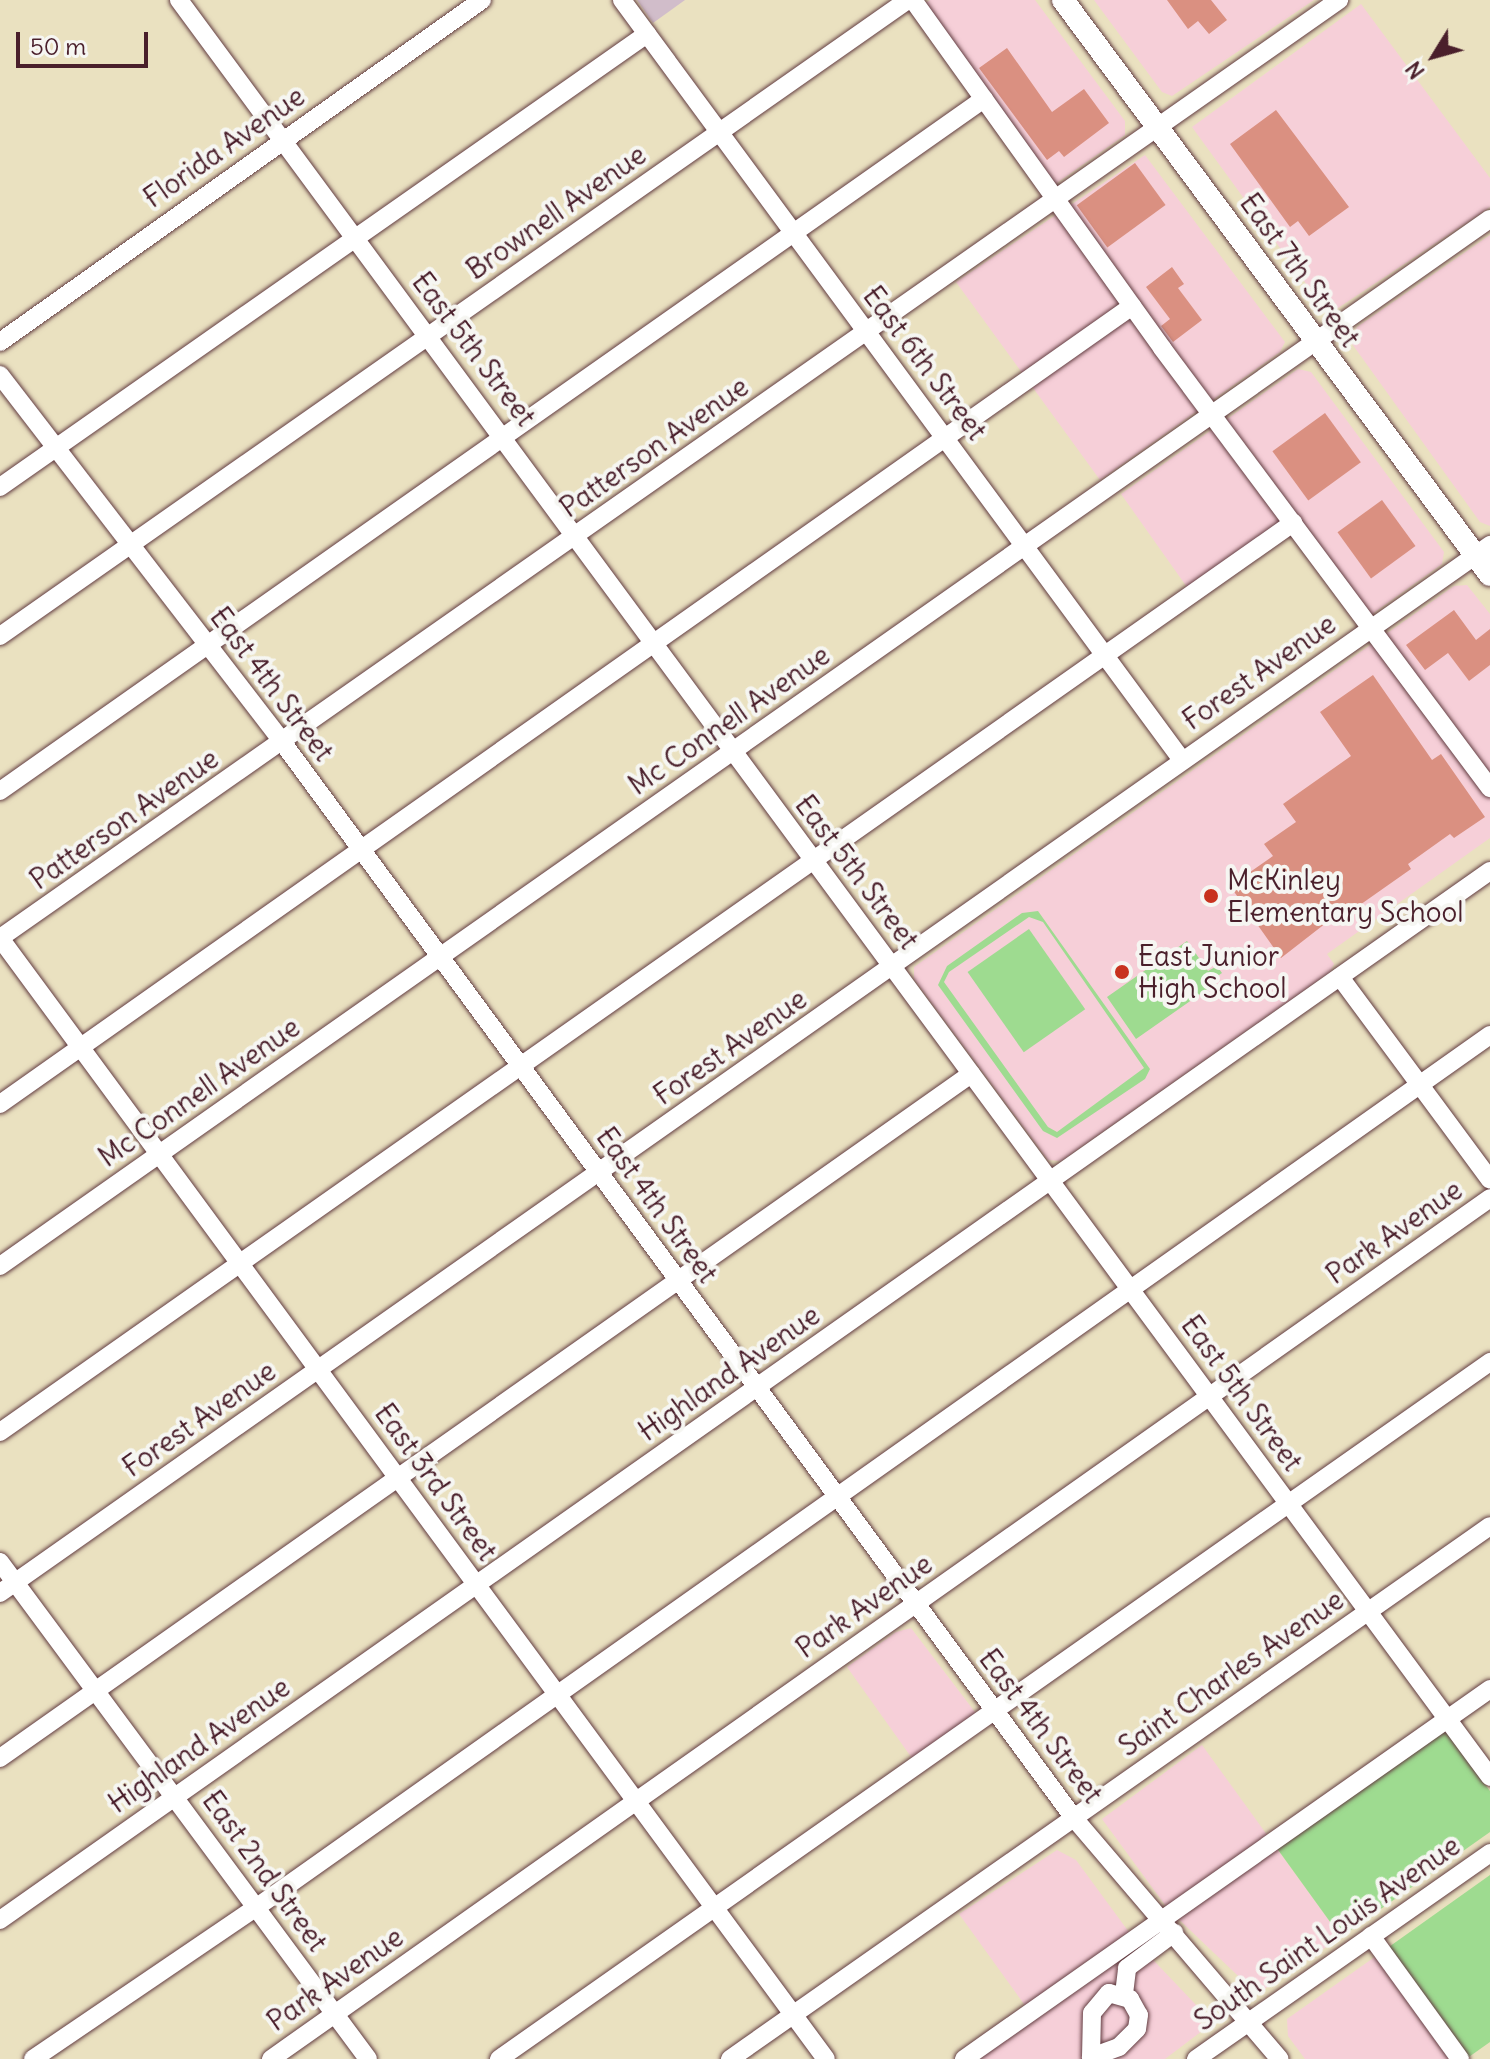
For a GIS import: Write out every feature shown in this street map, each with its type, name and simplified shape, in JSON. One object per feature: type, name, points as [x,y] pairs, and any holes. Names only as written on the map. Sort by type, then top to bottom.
[{"type":"main road","name":"East 7th Street","points":[[1063,0],[1315,341],[1483,550],[1490,575]]},
{"type":"street","name":"East 5th Street","points":[[179,0],[503,435],[733,752],[1490,1777]]},
{"type":"street","name":"Florida Avenue","points":[[0,342],[482,0]]},
{"type":"street","name":"East 6th Street","points":[[622,0],[1182,760]]},
{"type":"street","points":[[911,0],[1211,414],[1490,788]]},
{"type":"street","name":"Brownell Avenue","points":[[0,636],[428,334],[911,0]]},
{"type":"street","name":"Patterson Avenue","points":[[0,938],[283,743],[1339,0]]},
{"type":"street","points":[[0,487],[647,34]]},
{"type":"street","points":[[0,791],[984,99]]},
{"type":"street","name":"Mc Connell Avenue","points":[[0,1266],[1490,219]]},
{"type":"street","points":[[0,1104],[1132,306]]},
{"type":"street","name":"East 4th Street","points":[[0,375],[283,743],[1073,1817],[1280,2059]]},
{"type":"street","points":[[0,1432],[1293,523]]},
{"type":"street","name":"Forest Avenue","points":[[7,1588],[1483,550]]},
{"type":"street","name":"Highland Avenue","points":[[0,1920],[1490,871]]},
{"type":"street","name":"East 3rd Street","points":[[0,938],[826,2059]]},
{"type":"street","points":[[1340,977],[1490,1180]]},
{"type":"street","points":[[33,2059],[257,1907],[1490,1035]]},
{"type":"street","points":[[0,1758],[971,1074]]},
{"type":"street","name":"Park Avenue","points":[[271,2059],[1490,1198]]},
{"type":"street","points":[[499,2059],[996,1713],[1490,1362]]},
{"type":"street","name":"Saint Charles Avenue","points":[[730,2059],[1490,1526]]},
{"type":"street","name":"East 2nd Street","points":[[0,1562],[7,1588],[96,1691],[368,2059]]},
{"type":"street","points":[[964,2059],[1092,1969],[1168,1926],[1490,1689]]},
{"type":"street","name":"South Saint Louis Avenue","points":[[1196,2059],[1490,1853]]},
{"type":"street","points":[[1092,1969],[1116,1993],[1139,2015],[1137,2029],[1119,2047],[1090,2058],[1092,2013],[1116,1993],[1127,1968],[1168,1926]]},
{"type":"street","points":[[1371,1936],[1460,2059]]},
{"type":"shaded area","points":[[637,0],[685,0],[653,23]]},
{"type":"shaded area","points":[[930,0],[1035,0],[1125,121],[1125,135],[1044,192],[912,12]]},
{"type":"shaded area","points":[[1094,0],[1314,0],[1172,96],[1162,92]]},
{"type":"shaded area","points":[[1361,4],[1490,178],[1490,207],[1332,312],[1323,307],[1192,127]]},
{"type":"shaded area","points":[[1145,155],[1285,342],[1280,352],[1100,480],[956,282]]},
{"type":"shaded area","points":[[1490,235],[1490,526],[1480,522],[1350,341],[1357,327]]},
{"type":"shaded area","points":[[1298,369],[1311,372],[1444,552],[1442,564],[1361,622],[1287,521],[1189,590],[1121,494]]},
{"type":"shaded area","name":"McKinley Elementary School","points":[[1467,585],[1490,614],[1490,838],[1327,954],[1334,964],[1330,972],[1061,1161],[1048,1160],[914,979],[914,967],[1454,586]]},
{"type":"shaded area","points":[[911,1628],[978,1716],[914,1761],[847,1667],[896,1632]]},
{"type":"shaded area","points":[[1202,1745],[1341,1937],[1257,1994],[1168,1909],[1102,1819]]},
{"type":"shaded area","points":[[1057,1850],[1076,1860],[1137,1943],[1198,2007],[1202,2031],[1165,2059],[977,2059],[1034,2018],[959,1914]]},
{"type":"shaded area","points":[[1386,1949],[1466,2059],[1305,2059],[1288,2036],[1287,2019]]},
{"type":"green space","points":[[1038,911],[1150,1069],[1145,1079],[1057,1138],[1043,1131],[938,985],[947,966],[1022,913]],"holes":[[[1029,917],[1043,922],[1144,1068],[1057,1132],[1048,1127],[944,982],[949,972]]]},
{"type":"green space","points":[[1029,929],[1085,1009],[1024,1052],[968,972]]},
{"type":"green space","points":[[1187,941],[1208,971],[1217,966],[1222,973],[1213,979],[1216,983],[1136,1039],[1107,997]]},
{"type":"green space","points":[[1444,1729],[1490,1791],[1490,1832],[1341,1937],[1276,1847]]},
{"type":"green space","points":[[1490,1875],[1490,2042],[1466,2059],[1386,1949]]},
{"type":"building","points":[[1167,0],[1211,0],[1227,20],[1209,34],[1198,21],[1188,29]]},
{"type":"building","points":[[1007,48],[1052,112],[1084,89],[1109,123],[1064,157],[1059,151],[1047,160],[979,68]]},
{"type":"building","points":[[1276,110],[1349,207],[1309,236],[1298,221],[1290,227],[1230,144]]},
{"type":"building","points":[[1135,163],[1166,205],[1107,247],[1077,205]]},
{"type":"building","points":[[1172,267],[1184,284],[1178,288],[1202,320],[1173,342],[1161,326],[1170,319],[1146,287]]},
{"type":"building","points":[[1325,413],[1361,462],[1308,501],[1272,451]]},
{"type":"building","points":[[1382,500],[1416,546],[1371,578],[1338,532]]},
{"type":"building","points":[[1454,610],[1476,640],[1490,629],[1490,665],[1469,681],[1448,653],[1425,670],[1406,645]]},
{"type":"building","points":[[1373,675],[1432,760],[1441,754],[1485,817],[1454,838],[1450,834],[1408,864],[1411,869],[1347,914],[1344,909],[1281,958],[1230,886],[1273,856],[1264,844],[1296,822],[1283,804],[1351,756],[1320,712]]},
{"type":"place","name":"McKinley Elementary School","points":[[1211,896]]},
{"type":"place","name":"East Junior High School","points":[[1122,972]]}]
